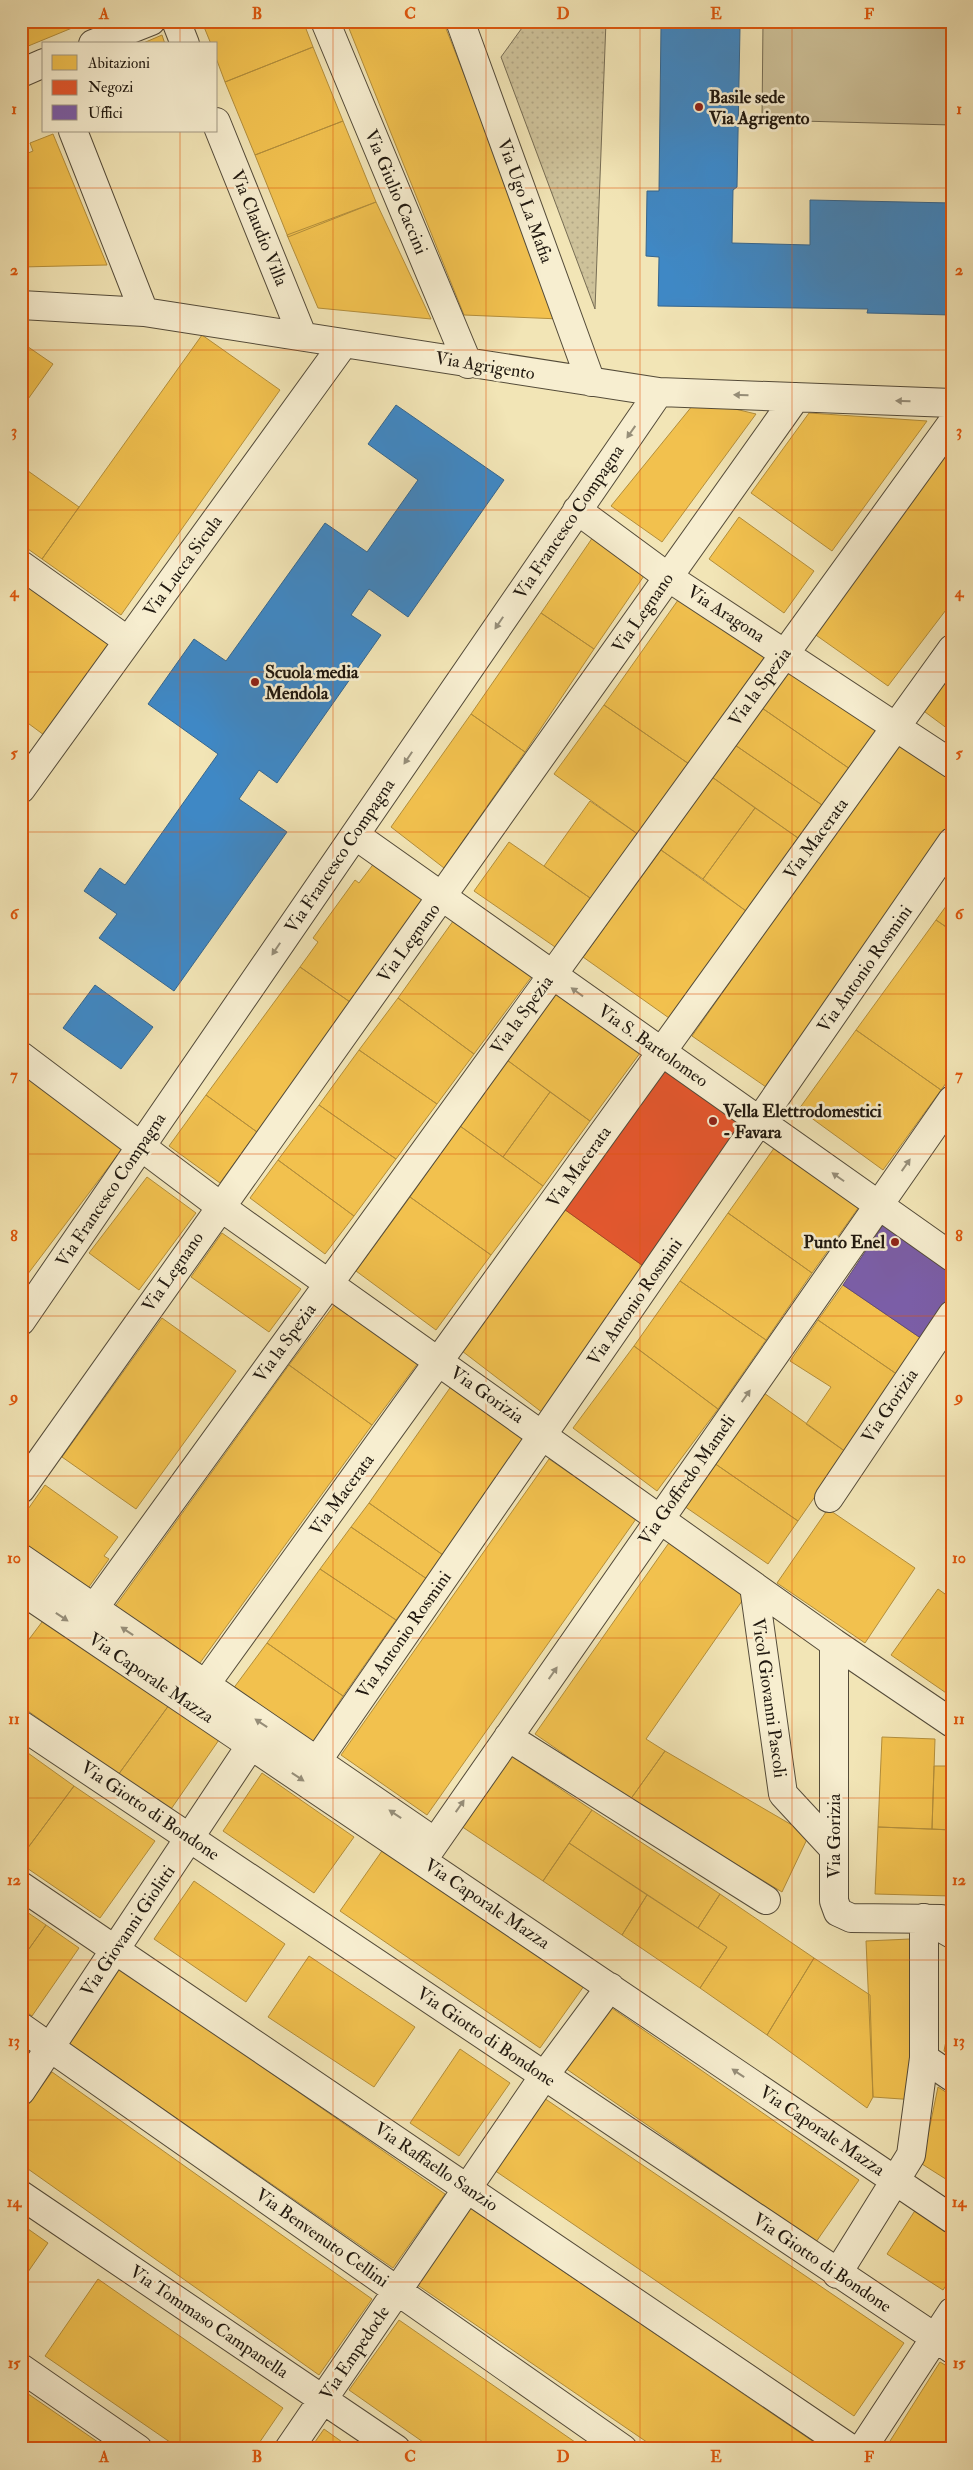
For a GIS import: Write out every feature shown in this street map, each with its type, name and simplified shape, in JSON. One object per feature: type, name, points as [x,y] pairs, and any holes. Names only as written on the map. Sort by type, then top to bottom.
[{"type":"street","points":[[98,42],[152,21]]},
{"type":"street","points":[[176,21],[184,42]]},
{"type":"street","name":"Via Giulio Caccini","points":[[325,21],[468,364]]},
{"type":"street","name":"Via Ugo La Mafia","points":[[460,21],[591,382]]},
{"type":"street","points":[[21,73],[42,64]]},
{"type":"street","name":"Via Claudio Villa","points":[[218,127],[302,335]]},
{"type":"street","points":[[73,132],[144,312]]},
{"type":"street","name":"Via Agrigento","points":[[21,305],[144,312],[302,335],[468,364],[659,392],[952,403]]},
{"type":"street","name":"Via Lucca Sicula","points":[[24,780],[128,642],[344,343]]},
{"type":"street","name":"Via Francesco Compagna","points":[[22,1318],[659,392]]},
{"type":"street","name":"Via Legnano","points":[[21,1489],[220,1206],[442,897],[796,397]]},
{"type":"street","name":"Via la Spezia","points":[[94,1608],[952,423]]},
{"type":"street","name":"Via Aragona","points":[[577,510],[668,577],[785,652],[952,764]]},
{"type":"street","points":[[21,565],[128,642]]},
{"type":"street","name":"Via Macerata","points":[[205,1685],[952,649]]},
{"type":"street","name":"Via S. Bartolomeo","points":[[355,835],[952,1257]]},
{"type":"street","name":"Via Antonio Rosmini","points":[[317,1761],[952,842]]},
{"type":"street","name":"Via Gorizia","points":[[21,1056],[220,1206],[834,1643],[952,1723]]},
{"type":"street","name":"Via Goffredo Mameli","points":[[429,1851],[952,1100]]},
{"type":"street","name":"Via Gorizia","points":[[829,1498],[952,1315]]},
{"type":"street","name":"Via Caporale Mazza","points":[[21,1558],[317,1761],[429,1851],[610,1987],[952,2219]]},
{"type":"street","name":"Vicol Giovanni Pascoli","points":[[754,1586],[783,1794],[834,1849]]},
{"type":"street","name":"Via Caporale Mazza","points":[[26,1601],[251,1745],[429,1851]]},
{"type":"street","name":"Via Gorizia","points":[[834,1643],[834,1901],[838,1912],[851,1918],[952,1919]]},
{"type":"street","name":"Via Giotto di Bondone","points":[[21,1725],[837,2274],[943,2343]]},
{"type":"street","points":[[508,1737],[766,1900]]},
{"type":"street","name":"Via Giovanni Giolitti","points":[[21,2091],[251,1745]]},
{"type":"street","name":"Via Raffaello Sanzio","points":[[21,1886],[851,2449]]},
{"type":"street","points":[[837,2274],[911,2156],[924,2058],[924,1918],[952,1934]]},
{"type":"street","name":"Via Empedocle","points":[[289,2449],[544,2076],[610,1987]]},
{"type":"street","name":"Via Benvenuto Cellini","points":[[21,2027],[623,2449]]},
{"type":"street","points":[[924,2058],[952,2077]]},
{"type":"street","name":"Via Tommaso Campanella","points":[[21,2195],[396,2449]]},
{"type":"street","points":[[862,2449],[943,2343],[952,2312]]},
{"type":"street","points":[[21,2368],[138,2449]]},
{"type":"shaded area","points":[[527,21],[606,21],[595,309],[501,57]]},
{"type":"shaded area","points":[[763,21],[952,21],[952,125],[762,120]]},
{"type":"building: Abitazioni","points":[[21,21],[89,21],[21,49]]},
{"type":"building: Abitazioni","points":[[303,21],[313,47],[225,82],[218,63],[218,42],[210,42],[202,22]]},
{"type":"building: Abitazioni","points":[[346,21],[443,21],[560,319],[464,315]]},
{"type":"building: Abitazioni","points":[[162,35],[164,42],[146,42]]},
{"type":"building: Abitazioni","points":[[313,47],[343,121],[255,155],[225,82]]},
{"type":"building: Abitazioni","points":[[343,121],[376,202],[288,237],[255,155]]},
{"type":"building: Abitazioni","points":[[53,134],[107,265],[21,267],[21,156],[33,151],[30,143]]},
{"type":"building: Abitazioni","points":[[376,202],[431,319],[318,308],[287,235]]},
{"type":"building: Abitazioni","points":[[202,335],[280,390],[121,615],[42,559]]},
{"type":"building: Abitazioni","points":[[21,342],[53,364],[21,409]]},
{"type":"building: Abitazioni","points":[[697,400],[756,414],[662,542],[611,506]]},
{"type":"building: Abitazioni","points":[[809,413],[927,421],[832,551],[751,493]]},
{"type":"building: Abitazioni","points":[[952,443],[952,602],[888,686],[813,633]]},
{"type":"building: Abitazioni","points":[[21,466],[79,507],[42,559],[21,544]]},
{"type":"building: Abitazioni","points":[[739,517],[814,571],[784,613],[709,559]]},
{"type":"building: Abitazioni","points":[[595,534],[648,570],[594,649],[541,613]]},
{"type":"building: Abitazioni","points":[[21,577],[112,644],[44,735],[21,718]]},
{"type":"building: Abitazioni","points":[[683,593],[768,652],[689,764],[604,705]]},
{"type":"building: Abitazioni","points":[[541,613],[594,649],[525,752],[471,714]]},
{"type":"building: Abitazioni","points":[[792,667],[879,728],[850,769],[762,708]]},
{"type":"building: Abitazioni","points":[[952,667],[952,732],[921,709]]},
{"type":"building: Abitazioni","points":[[604,705],[689,764],[639,835],[554,774]]},
{"type":"building: Abitazioni","points":[[762,708],[850,769],[822,805],[735,745]]},
{"type":"building: Abitazioni","points":[[471,714],[525,752],[444,868],[391,827]]},
{"type":"building: Abitazioni","points":[[898,744],[952,781],[952,824],[766,1087],[692,1036]]},
{"type":"building: Abitazioni","points":[[735,745],[822,805],[798,838],[712,777]]},
{"type":"building: Abitazioni","points":[[712,777],[755,808],[703,879],[661,850]]},
{"type":"building: Abitazioni","points":[[590,801],[639,835],[593,900],[544,866]]},
{"type":"building: Abitazioni","points":[[755,808],[798,838],[746,911],[703,879]]},
{"type":"building: Abitazioni","points":[[509,842],[593,900],[558,949],[474,891]]},
{"type":"building: Abitazioni","points":[[661,850],[746,911],[669,1018],[583,957]]},
{"type":"building: Abitazioni","points":[[378,858],[429,895],[350,1002],[300,967],[318,942],[313,938],[355,880],[359,883]]},
{"type":"building: Abitazioni","points":[[952,898],[952,931],[936,920]]},
{"type":"building: Abitazioni","points":[[456,917],[535,972],[474,1054],[398,998]]},
{"type":"building: Abitazioni","points":[[936,920],[952,931],[952,1075],[941,1090],[856,1030]]},
{"type":"building: Abitazioni","points":[[300,967],[350,1002],[257,1132],[206,1095]]},
{"type":"building: Abitazioni","points":[[560,989],[643,1049],[590,1121],[507,1060]]},
{"type":"building: Abitazioni","points":[[398,998],[474,1054],[437,1104],[359,1050]]},
{"type":"building: Abitazioni","points":[[856,1030],[941,1090],[883,1170],[799,1109]]},
{"type":"building: Abitazioni","points":[[359,1050],[437,1104],[396,1159],[319,1105]]},
{"type":"building: Abitazioni","points":[[507,1060],[550,1092],[503,1157],[460,1126]]},
{"type":"building: Abitazioni","points":[[21,1066],[126,1144],[21,1283]]},
{"type":"building: Abitazioni","points":[[550,1092],[590,1121],[543,1186],[503,1157]]},
{"type":"building: Abitazioni","points":[[206,1095],[257,1132],[220,1183],[169,1146]]},
{"type":"building: Abitazioni","points":[[319,1105],[396,1159],[354,1216],[278,1160]]},
{"type":"building: Abitazioni","points":[[460,1126],[543,1186],[491,1255],[410,1197]]},
{"type":"building: Abitazioni","points":[[777,1144],[861,1204],[812,1273],[728,1213]]},
{"type":"building: Abitazioni","points":[[278,1160],[354,1216],[325,1254],[250,1198]]},
{"type":"building: Abitazioni","points":[[147,1177],[196,1213],[139,1290],[89,1253]]},
{"type":"building: Abitazioni","points":[[410,1197],[491,1255],[436,1330],[356,1271]]},
{"type":"building: Abitazioni","points":[[564,1209],[646,1268],[543,1413],[462,1351]]},
{"type":"building: Abitazioni","points":[[728,1213],[812,1273],[766,1340],[680,1281]]},
{"type":"building: Abitazioni","points":[[222,1233],[301,1289],[269,1332],[191,1277]]},
{"type":"building: Abitazioni","points":[[680,1281],[766,1340],[718,1409],[634,1346]]},
{"type":"building: Abitazioni","points":[[843,1285],[925,1341],[901,1377],[818,1320]]},
{"type":"building: Abitazioni","points":[[335,1304],[418,1363],[372,1425],[289,1365]]},
{"type":"building: Abitazioni","points":[[162,1318],[236,1371],[136,1509],[62,1457]]},
{"type":"building: Abitazioni","points":[[818,1320],[901,1377],[846,1452],[806,1424],[831,1387],[790,1361]]},
{"type":"building: Abitazioni","points":[[634,1346],[718,1409],[657,1491],[573,1428]]},
{"type":"building: Abitazioni","points":[[289,1365],[372,1425],[197,1667],[114,1608]]},
{"type":"building: Abitazioni","points":[[452,1385],[526,1437],[443,1555],[369,1503]]},
{"type":"building: Abitazioni","points":[[764,1393],[846,1452],[798,1521],[714,1463]]},
{"type":"building: Abitazioni","points":[[549,1459],[636,1519],[427,1815],[341,1755]]},
{"type":"building: Abitazioni","points":[[714,1463],[798,1521],[768,1564],[684,1506]]},
{"type":"building: Abitazioni","points":[[45,1485],[118,1537],[104,1556],[109,1559],[86,1591],[21,1545],[21,1519]]},
{"type":"building: Abitazioni","points":[[369,1503],[443,1555],[427,1579],[351,1527]]},
{"type":"building: Abitazioni","points":[[828,1509],[915,1568],[865,1643],[777,1583]]},
{"type":"building: Abitazioni","points":[[351,1527],[427,1579],[396,1620],[320,1569]]},
{"type":"building: Abitazioni","points":[[673,1537],[749,1591],[646,1739],[665,1751],[630,1800],[535,1734]]},
{"type":"building: Abitazioni","points":[[320,1569],[396,1620],[343,1696],[267,1643]]},
{"type":"building: Abitazioni","points":[[938,1589],[952,1599],[952,1697],[891,1655]]},
{"type":"building: Abitazioni","points":[[45,1618],[172,1701],[118,1775],[21,1706],[21,1650]]},
{"type":"building: Abitazioni","points":[[267,1643],[343,1696],[309,1748],[230,1693]]},
{"type":"building: Abitazioni","points":[[172,1701],[221,1737],[169,1812],[118,1775]]},
{"type":"building: Abitazioni","points":[[882,1737],[935,1739],[932,1829],[878,1827]]},
{"type":"building: Abitazioni","points":[[21,1748],[74,1786],[21,1857]]},
{"type":"building: Abitazioni","points":[[665,1751],[809,1835],[782,1892],[630,1800]]},
{"type":"building: Abitazioni","points":[[510,1755],[592,1810],[543,1881],[461,1826]]},
{"type":"building: Abitazioni","points":[[934,1766],[952,1766],[952,1830],[932,1829]]},
{"type":"building: Abitazioni","points":[[262,1773],[354,1837],[314,1893],[223,1831]]},
{"type":"building: Abitazioni","points":[[74,1786],[155,1841],[100,1918],[21,1864],[21,1857]]},
{"type":"building: Abitazioni","points":[[592,1810],[720,1894],[698,1928],[569,1843]]},
{"type":"building: Abitazioni","points":[[878,1827],[952,1830],[952,1896],[875,1894]]},
{"type":"building: Abitazioni","points":[[569,1843],[647,1895],[622,1935],[543,1881]]},
{"type":"building: Abitazioni","points":[[384,1848],[584,1986],[540,2048],[340,1911]]},
{"type":"building: Abitazioni","points":[[194,1881],[285,1944],[246,2002],[154,1939]]},
{"type":"building: Abitazioni","points":[[720,1894],[814,1958],[767,2035],[700,1988],[727,1947],[698,1928]]},
{"type":"building: Abitazioni","points":[[647,1895],[727,1947],[700,1988],[622,1935]]},
{"type":"building: Abitazioni","points":[[21,1908],[46,1925],[21,1960]]},
{"type":"building: Abitazioni","points":[[46,1925],[79,1948],[32,2016],[21,2008],[21,1960]]},
{"type":"building: Abitazioni","points":[[910,1939],[916,2100],[873,2097],[866,1941]]},
{"type":"building: Abitazioni","points":[[309,1956],[415,2027],[374,2087],[268,2017]]},
{"type":"building: Abitazioni","points":[[814,1958],[870,1995],[873,2097],[867,2108],[767,2035]]},
{"type":"building: Abitazioni","points":[[120,1968],[445,2194],[393,2268],[68,2043]]},
{"type":"building: Abitazioni","points":[[609,2006],[859,2180],[816,2242],[565,2068]]},
{"type":"building: Abitazioni","points":[[952,2011],[952,2056],[944,2051]]},
{"type":"building: Abitazioni","points":[[460,2049],[510,2083],[459,2156],[410,2123]]},
{"type":"building: Abitazioni","points":[[52,2072],[372,2299],[319,2375],[21,2164],[21,2114]]},
{"type":"building: Abitazioni","points":[[938,2087],[952,2096],[952,2183],[922,2164]]},
{"type":"building: Abitazioni","points":[[544,2098],[904,2343],[854,2416],[494,2170]]},
{"type":"building: Abitazioni","points":[[469,2207],[824,2449],[657,2449],[416,2284]]},
{"type":"building: Abitazioni","points":[[916,2209],[952,2231],[952,2277],[943,2290],[887,2254]]},
{"type":"building: Abitazioni","points":[[21,2224],[48,2243],[21,2282]]},
{"type":"building: Abitazioni","points":[[98,2279],[283,2408],[255,2449],[180,2449],[45,2356]]},
{"type":"building: Abitazioni","points":[[399,2320],[585,2449],[433,2449],[349,2390]]},
{"type":"building: Abitazioni","points":[[940,2362],[952,2369],[952,2449],[885,2449]]},
{"type":"building: Abitazioni","points":[[21,2389],[108,2449],[21,2449]]},
{"type":"building: Abitazioni","points":[[324,2429],[352,2449],[310,2449]]},
{"type":"building: Negozi","points":[[668,1067],[749,1125],[646,1268],[564,1209]]},
{"type":"building: Uffici","points":[[887,1219],[952,1263],[952,1302],[925,1341],[843,1285]]},
{"type":"building: Scuole","name":"Basile sede Via Agrigento","points":[[661,26],[740,28],[737,187],[733,190],[732,243],[810,245],[810,200],[952,203],[952,315],[867,313],[868,309],[658,306],[659,257],[646,256],[647,191],[659,191]]},
{"type":"building: Scuole","name":"Scuola media Mendola","points":[[396,405],[504,480],[408,617],[369,589],[351,615],[381,635],[277,783],[259,770],[239,799],[287,832],[174,991],[99,938],[117,914],[84,891],[100,868],[125,885],[218,754],[148,704],[194,639],[226,661],[325,523],[367,552],[418,480],[368,444]]},
{"type":"building: Scuole","points":[[95,985],[153,1027],[121,1069],[63,1028]]},
{"type":"place","name":"Basile sede Via Agrigento","points":[[699,107]]},
{"type":"place","name":"Scuola media Mendola","points":[[255,682]]},
{"type":"place","name":"Vella Elettrodomestici - Favara","points":[[713,1121]]},
{"type":"place","name":"Punto Enel","points":[[895,1242]]}]
